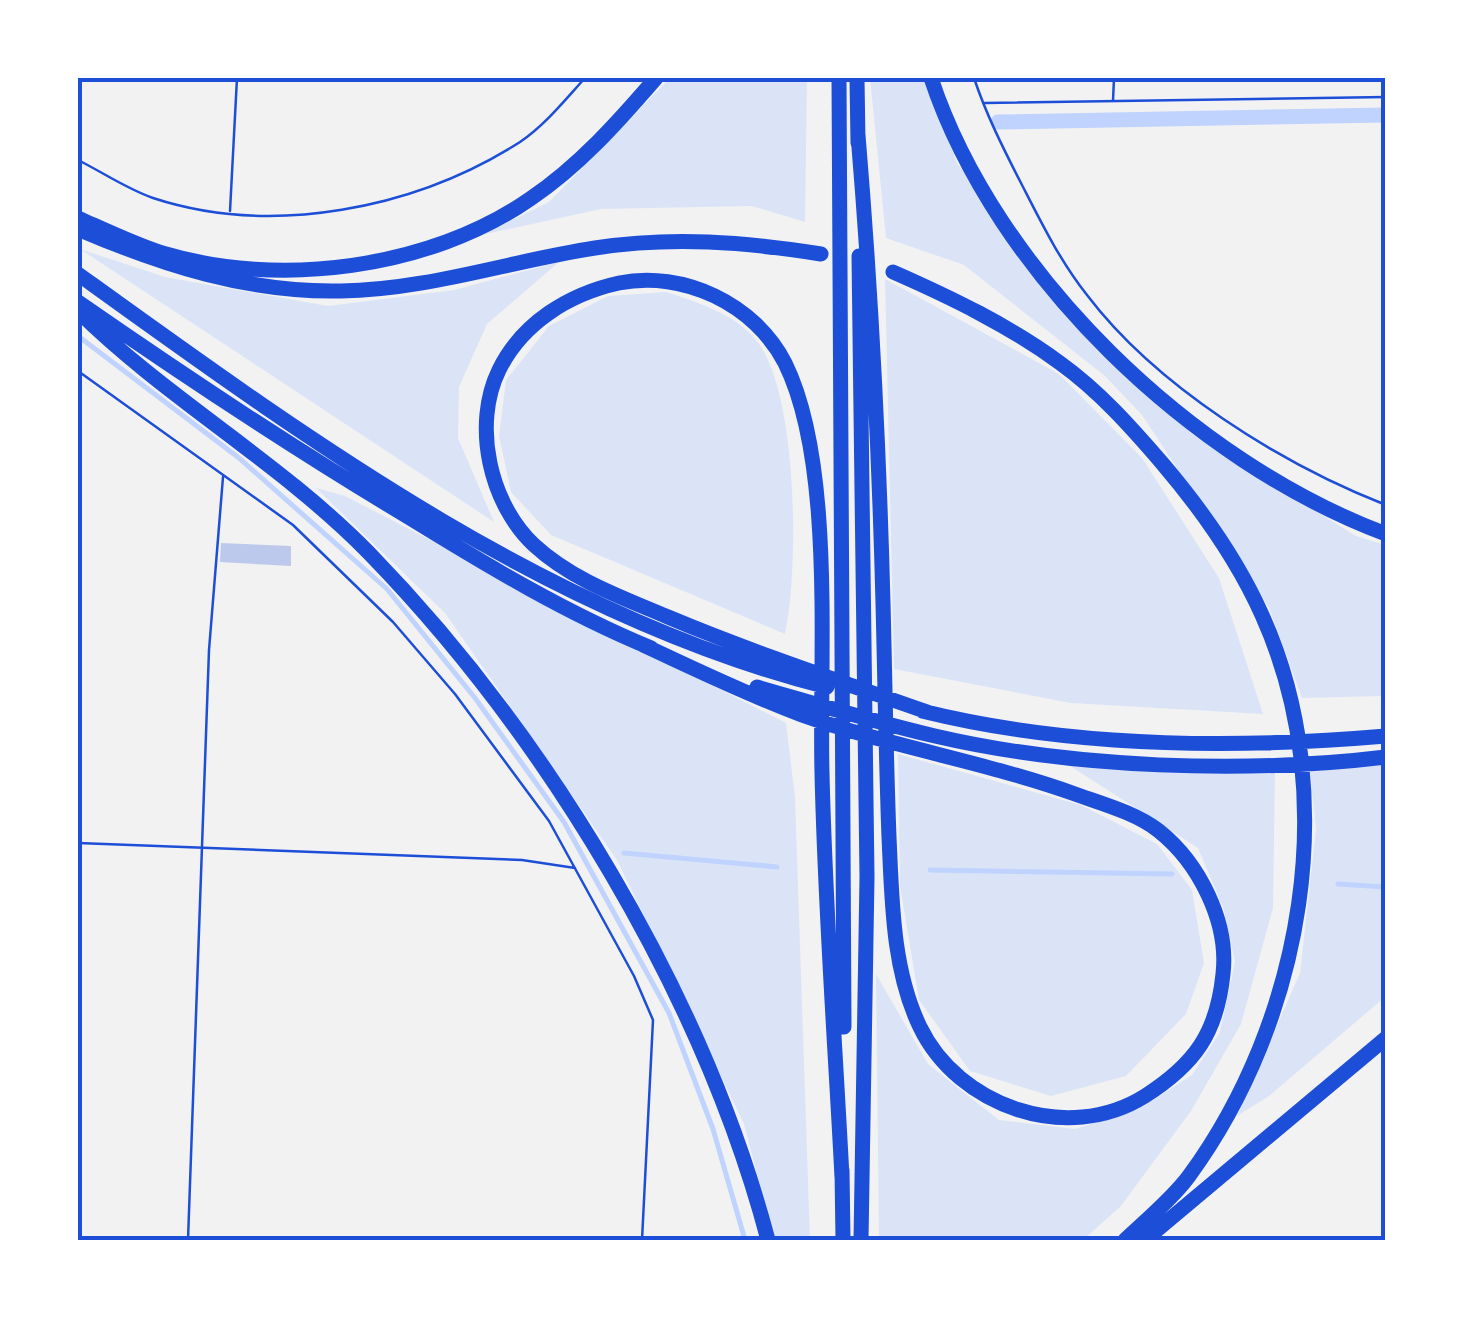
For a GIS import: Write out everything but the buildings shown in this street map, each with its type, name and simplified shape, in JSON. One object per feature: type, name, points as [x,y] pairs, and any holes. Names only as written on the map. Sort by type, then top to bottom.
[{"type":"highway","points":[[78,218],[162,253],[235,268],[296,270],[374,261],[453,238],[529,200],[608,134],[656,78]]},
{"type":"highway","points":[[839,78],[845,782],[842,1240]]},
{"type":"highway","points":[[858,78],[866,782],[861,1240]]},
{"type":"highway","points":[[931,78],[940,107],[992,202],[1046,280],[1114,354],[1170,407],[1264,476],[1386,534]]},
{"type":"highway","points":[[78,302],[252,422],[567,610],[802,715],[1063,790],[1156,828],[1188,859],[1206,890],[1225,960],[1219,1012],[1200,1048],[1171,1079],[1132,1104],[1086,1115],[1043,1116],[1002,1107],[968,1088],[936,1055],[907,990],[895,934],[887,784],[883,616],[878,380],[858,135]]},
{"type":"highway","points":[[78,229],[198,274],[272,288],[342,291],[454,278],[543,257],[648,242],[699,240],[821,254]]},
{"type":"highway","points":[[894,272],[940,292],[1060,362],[1120,414],[1209,518],[1263,616],[1291,704],[1306,800],[1302,868],[1290,952],[1270,1026],[1229,1116],[1187,1179],[1125,1240]]},
{"type":"highway","points":[[78,274],[263,404],[455,528],[560,588],[686,643],[781,675],[930,713],[1040,732],[1240,744],[1386,736]]},
{"type":"highway","points":[[842,1177],[822,776],[820,616],[816,498],[800,399],[771,340],[728,302],[696,288],[632,280],[568,300],[539,320],[498,372],[487,442],[493,475],[509,512],[531,542],[602,590],[736,645],[930,713]]},
{"type":"highway","points":[[78,311],[110,343],[271,467],[367,552],[435,628],[542,765],[628,906],[683,1013],[737,1140],[768,1240]]},
{"type":"highway","points":[[644,644],[720,676],[937,737],[1026,750],[1198,764],[1386,757]]},
{"type":"highway","points":[[1145,1240],[1386,1038]]},
{"type":"path","points":[[230,212],[236,78]]},
{"type":"path","points":[[78,160],[152,198],[230,212],[328,214],[384,202],[466,170],[521,141],[585,78]]},
{"type":"path","points":[[974,78],[982,103],[1053,246],[1088,298],[1158,367],[1220,416],[1296,466],[1386,506]]},
{"type":"path","points":[[1113,101],[1114,78]]},
{"type":"path","points":[[982,103],[1386,96]]},
{"type":"path","points":[[78,371],[293,525],[393,622],[456,694],[548,821],[653,1020],[642,1240]]},
{"type":"path","points":[[188,1240],[210,650],[223,475]]},
{"type":"path","points":[[78,842],[522,860],[576,868]]},
{"type":"shaded area","points":[[670,78],[807,78],[805,222],[752,206],[601,209],[481,235],[549,202]]},
{"type":"shaded area","points":[[870,78],[924,78],[957,163],[1089,340],[1192,434],[1356,536],[1385,545],[1385,696],[1302,698],[1269,608],[1142,415],[1105,376],[964,265],[886,238]]},
{"type":"shaded area","points":[[80,249],[165,277],[328,306],[454,290],[559,262],[487,324],[459,387],[458,438],[494,522]]},
{"type":"shaded area","points":[[885,279],[1059,374],[1142,458],[1219,578],[1263,714],[1071,703],[894,669]]},
{"type":"shaded area","points":[[666,292],[717,311],[740,325],[759,344],[772,370],[788,443],[792,486],[792,569],[785,634],[551,535],[511,492],[499,436],[506,380],[549,326],[608,296]]},
{"type":"shaded area","points":[[316,488],[345,496],[786,723],[795,797],[810,1240],[774,1240],[744,1124],[617,860],[445,613]]},
{"type":"shaded area","points":[[898,754],[1081,805],[1157,844],[1192,890],[1204,963],[1186,1014],[1126,1076],[1051,1096],[970,1071],[919,1000],[900,886]]},
{"type":"shaded area","points":[[1385,762],[1385,997],[1269,1096],[1237,1116],[1300,973],[1316,829],[1310,772]]},
{"type":"shaded area","points":[[1067,764],[1275,773],[1273,908],[1241,1024],[1191,1111],[1121,1206],[1083,1240],[879,1240],[876,974],[928,1064],[999,1120],[1075,1129],[1139,1109],[1192,1075],[1220,1032],[1235,962],[1224,910],[1198,848]]},
{"type":"waterway","points":[[998,122],[1386,115]]},
{"type":"waterway","points":[[78,336],[239,458],[387,589],[475,698],[564,822],[669,1013],[713,1129],[745,1240]]},
{"type":"waterway","points":[[624,853],[777,867]]},
{"type":"waterway","points":[[930,870],[1172,874]]},
{"type":"waterway","points":[[1338,884],[1386,887]]}]
